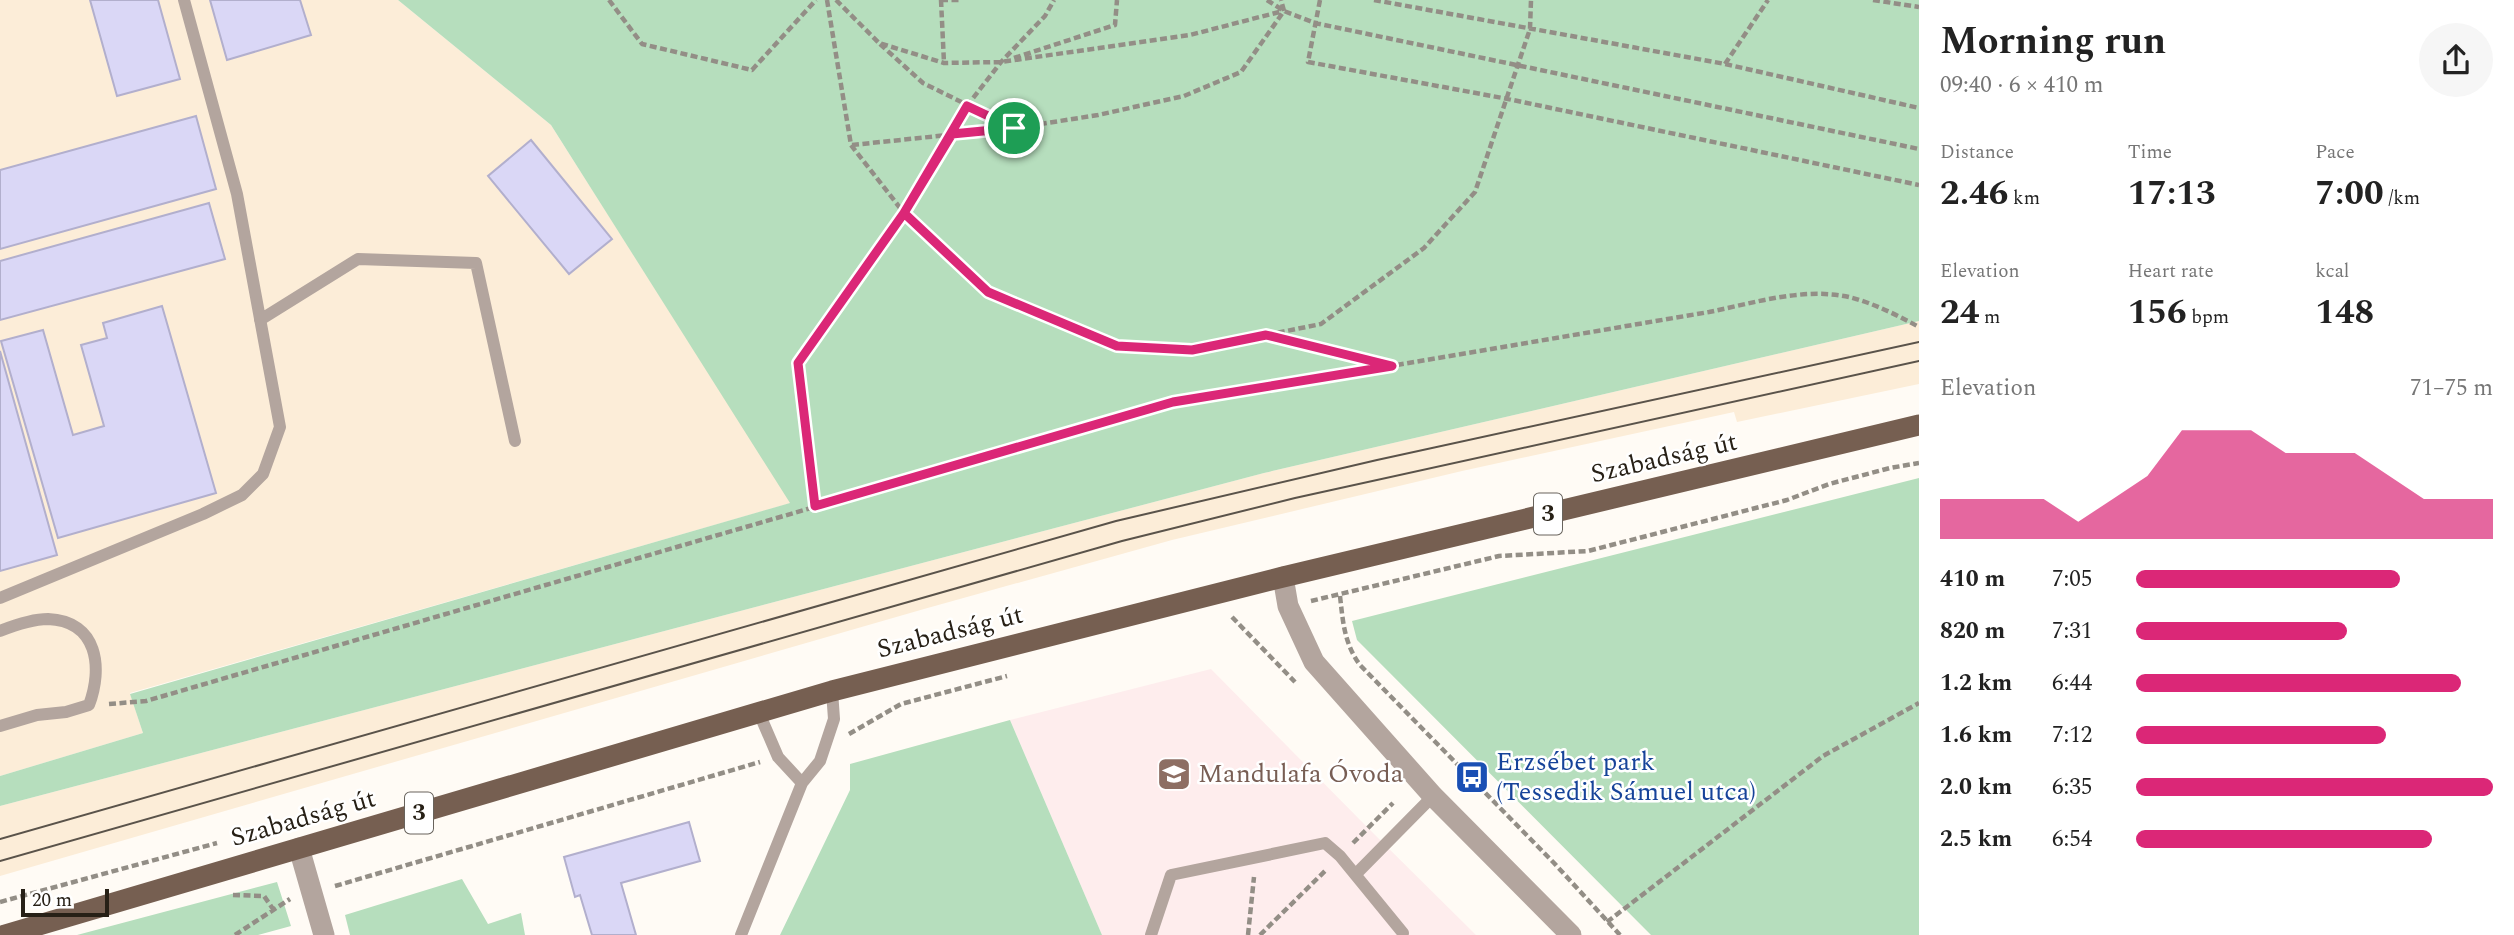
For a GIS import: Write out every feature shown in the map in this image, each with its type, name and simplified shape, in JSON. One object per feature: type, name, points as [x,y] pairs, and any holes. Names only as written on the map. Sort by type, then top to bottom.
[{"type":"main road","name":"Szabadság út","points":[[5,935],[832,691],[1283,577],[1919,425]]},
{"type":"street","points":[[1283,577],[1288,606],[1314,662],[1433,796],[1571,935]]},
{"type":"street","points":[[299,848],[324,935]]},
{"type":"lane","points":[[0,598],[203,514],[242,495],[263,474],[280,427],[237,194],[184,0]]},
{"type":"lane","points":[[260,320],[358,259],[476,262],[515,441]]},
{"type":"lane","points":[[0,631],[21,623],[48,619],[71,623],[85,635],[94,650],[97,669],[96,688],[89,705],[66,712],[37,715],[0,726]]},
{"type":"lane","points":[[741,935],[802,783],[820,761],[834,719],[832,691]]},
{"type":"lane","points":[[759,712],[778,757],[802,783]]},
{"type":"lane","points":[[1356,874],[1433,796]]},
{"type":"lane","points":[[1152,935],[1171,875],[1325,843],[1356,874],[1403,933]]},
{"type":"path","points":[[610,0],[642,44],[752,70],[816,0]]},
{"type":"path","points":[[827,0],[851,145],[904,213],[988,292],[1117,346],[1192,350],[1321,324],[1424,248],[1475,192],[1530,29],[1531,0]]},
{"type":"path","points":[[836,0],[923,83],[1014,128]]},
{"type":"path","points":[[944,63],[941,0],[960,0]]},
{"type":"path","points":[[815,506],[798,363],[904,213],[967,106],[1001,62],[1045,16],[1054,0]]},
{"type":"path","points":[[1001,62],[1115,25],[1117,0]]},
{"type":"path","points":[[1267,0],[1283,11],[1315,23],[1919,149]]},
{"type":"path","points":[[851,145],[1014,128],[1098,115],[1184,96],[1241,72],[1283,11],[1281,0]]},
{"type":"path","points":[[1320,0],[1308,62],[1508,99],[1919,185]]},
{"type":"path","points":[[1374,0],[1725,64],[1919,108]]},
{"type":"path","points":[[1725,64],[1768,0]]},
{"type":"path","points":[[1873,0],[1919,7]]},
{"type":"path","points":[[879,43],[944,63],[1001,62],[1191,35],[1283,11]]},
{"type":"path","points":[[89,705],[146,701],[1173,402],[1819,293],[1849,297],[1919,327]]},
{"type":"path","points":[[1266,335],[1392,366]]},
{"type":"path","points":[[1620,935],[1554,863],[1360,664],[1350,651],[1344,634],[1340,596],[1499,556],[1588,551],[1787,500],[1866,474],[1919,463]]},
{"type":"path","points":[[1220,620],[1232,617]]},
{"type":"path","points":[[827,741],[853,733],[901,704],[1009,675]]},
{"type":"path","points":[[1607,922],[1823,756],[1919,703]]},
{"type":"path","points":[[235,935],[287,900],[778,757]]},
{"type":"path","points":[[1260,935],[1394,802]]},
{"type":"path","points":[[0,902],[217,843]]},
{"type":"path","points":[[1248,935],[1256,857]]},
{"type":"path","points":[[233,895],[264,896],[273,909]]},
{"type":"shaded area","points":[[0,0],[398,0],[551,125],[791,503],[130,693],[143,733],[0,776]]},
{"type":"shaded area","points":[[1919,321],[1919,384],[1737,422],[1734,412],[1462,471],[1172,540],[0,876],[0,806],[1264,473]]},
{"type":"shaded area","name":"Mandulafa Óvoda","points":[[1211,669],[1476,935],[1102,935],[1010,720]]},
{"type":"green space","points":[[398,0],[1919,0],[1919,321],[1264,473],[0,806],[0,776],[143,733],[130,694],[790,503],[551,125]]},
{"type":"green space","points":[[1919,478],[1919,935],[1651,935],[1357,640],[1352,621]]},
{"type":"green space","points":[[1010,720],[1102,935],[780,935],[850,790],[850,764]]},
{"type":"green space","points":[[462,879],[488,924],[521,913],[525,935],[350,935],[345,915]]},
{"type":"green space","points":[[277,882],[291,926],[258,935],[77,935]]},
{"type":"building","points":[[90,0],[158,0],[180,79],[117,96]]},
{"type":"building","points":[[210,0],[300,0],[311,35],[227,60]]},
{"type":"building","points":[[196,116],[216,189],[0,249],[0,170]]},
{"type":"building","points":[[531,140],[612,239],[569,274],[488,176]]},
{"type":"building","points":[[209,203],[225,259],[0,320],[0,261]]},
{"type":"building","points":[[162,306],[216,493],[58,538],[1,341],[43,330],[73,435],[104,426],[81,345],[107,338],[103,323]]},
{"type":"building","points":[[0,351],[57,555],[0,571]]},
{"type":"building","points":[[689,822],[700,861],[621,883],[636,935],[592,935],[580,895],[575,897],[564,857]]},
{"type":"tram line","points":[[0,839],[1116,521],[1377,460],[1919,342]]},
{"type":"tram line","points":[[0,861],[1122,541],[1295,498],[1919,361]]},
{"type":"place","name":"Mandulafa Óvoda","points":[[1174,774]]},
{"type":"place","name":"Erzsébet park (Tessedik Sámuel utca)","points":[[1472,777]]},
{"type":"route","points":[[1014,128],[952,134],[904,213],[798,363],[815,506],[1173,402],[1392,366],[1266,335],[1192,350],[1117,346],[988,292],[904,213],[967,106],[1014,128]]}]
